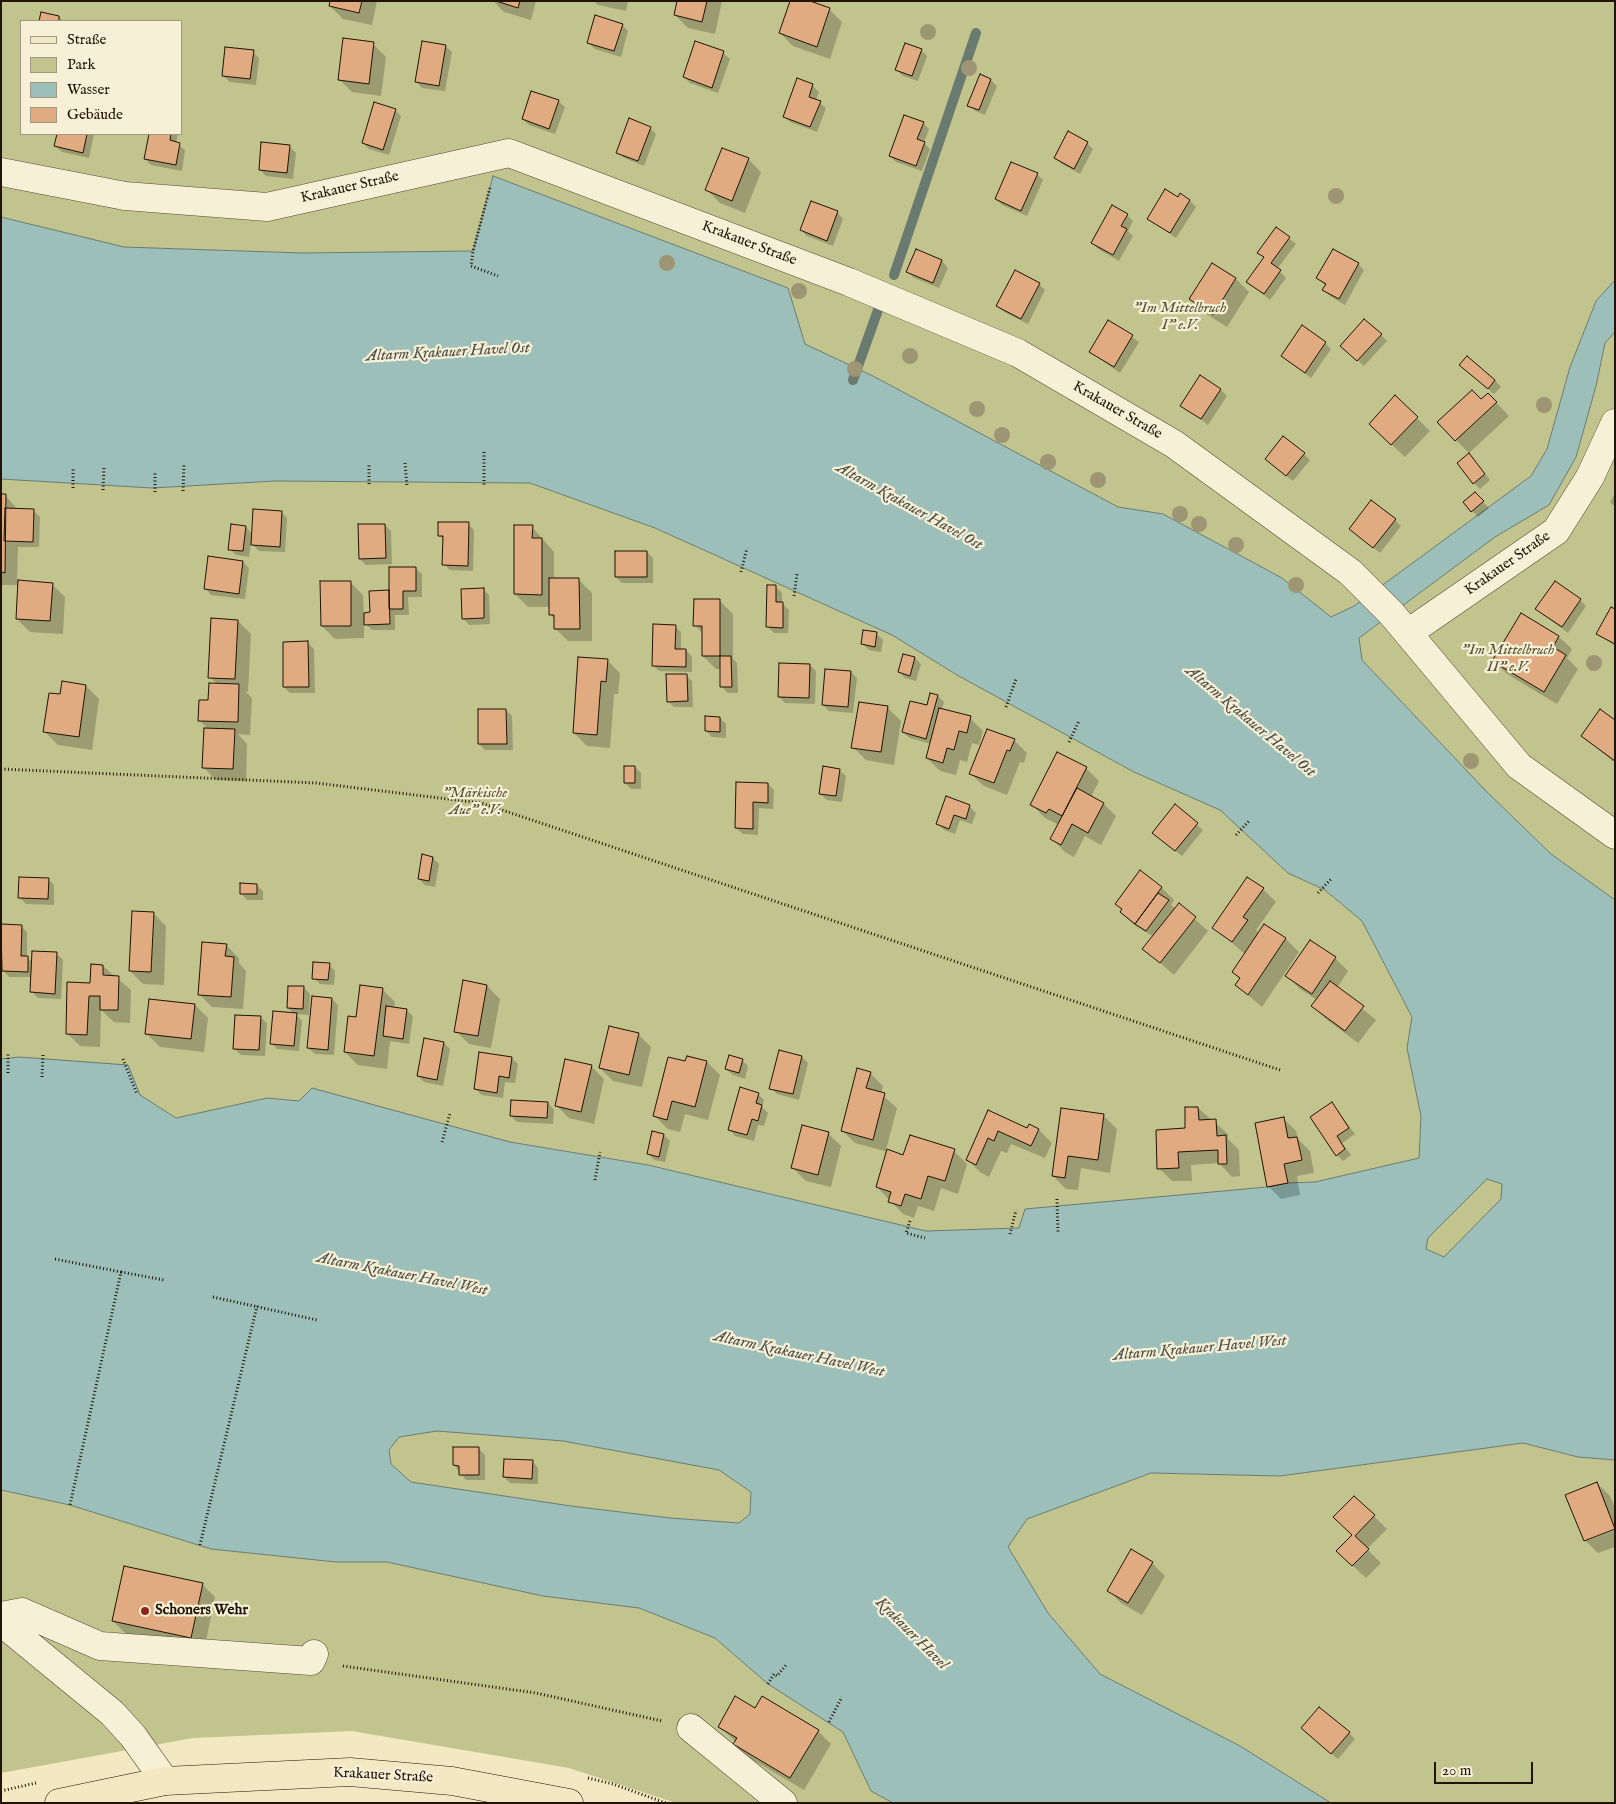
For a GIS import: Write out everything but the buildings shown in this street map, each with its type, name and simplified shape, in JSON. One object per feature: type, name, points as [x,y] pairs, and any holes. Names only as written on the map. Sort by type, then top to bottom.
[{"type":"main road","name":"Krakauer Straße","points":[[59,1803],[165,1781],[350,1772],[452,1780],[569,1803]]},
{"type":"lane","name":"Krakauer Straße","points":[[1,172],[125,196],[267,207],[509,153],[849,282],[1018,353],[1174,444],[1350,572],[1391,613],[1519,766],[1615,835]]},
{"type":"lane","name":"Krakauer Straße","points":[[1408,633],[1556,531],[1590,477],[1615,423]]},
{"type":"lane","points":[[1,1616],[22,1612],[100,1646],[312,1657]]},
{"type":"lane","points":[[1,1622],[112,1713],[132,1736],[165,1781]]},
{"type":"lane","points":[[692,1728],[783,1803]]},
{"type":"path","points":[[491,185],[473,251],[472,266],[498,276]]},
{"type":"path","points":[[484,452],[484,486]]},
{"type":"path","points":[[405,463],[407,487]]},
{"type":"path","points":[[183,491],[184,464]]},
{"type":"path","points":[[369,464],[369,484]]},
{"type":"path","points":[[73,488],[74,467]]},
{"type":"path","points":[[102,490],[104,467]]},
{"type":"path","points":[[155,471],[155,492]]},
{"type":"path","points":[[741,572],[747,548]]},
{"type":"path","points":[[794,596],[797,574]]},
{"type":"path","points":[[1006,708],[1016,679]]},
{"type":"path","points":[[1069,742],[1079,720]]},
{"type":"path","points":[[1,769],[316,782],[481,802],[1280,1070]]},
{"type":"path","points":[[1236,835],[1250,821]]},
{"type":"path","points":[[1318,894],[1331,879]]},
{"type":"path","points":[[8,1054],[8,1073]]},
{"type":"path","points":[[42,1077],[43,1055]]},
{"type":"path","points":[[123,1059],[137,1094]]},
{"type":"path","points":[[442,1142],[450,1113]]},
{"type":"path","points":[[595,1180],[600,1152]]},
{"type":"path","points":[[1057,1199],[1058,1233]]},
{"type":"path","points":[[1010,1234],[1016,1210]]},
{"type":"path","points":[[910,1221],[906,1232],[925,1238]]},
{"type":"path","points":[[55,1259],[164,1280]]},
{"type":"path","points":[[70,1505],[121,1272]]},
{"type":"path","points":[[212,1297],[317,1320]]},
{"type":"path","points":[[200,1545],[257,1306]]},
{"type":"path","points":[[312,1657],[536,1693],[692,1728]]},
{"type":"path","points":[[768,1684],[774,1674],[777,1676],[786,1665]]},
{"type":"path","points":[[829,1722],[842,1697]]},
{"type":"green space","name":"\"Im Mittelbruch I\" e.V.","points":[[1,1],[1615,1],[1615,280],[1596,301],[1570,367],[1547,449],[1531,476],[1354,606],[1331,617],[1282,578],[1163,514],[1118,507],[873,376],[805,344],[788,288],[493,176],[473,251],[302,253],[124,247],[1,217]]},
{"type":"green space","name":"\"Im Mittelbruch II\" e.V.","points":[[1615,332],[1615,900],[1551,854],[1485,790],[1362,660],[1359,638],[1495,537],[1549,505],[1576,457],[1596,386],[1605,343]]},
{"type":"green space","name":"\"Märkische Aue\" e.V.","points":[[1,479],[152,488],[275,481],[530,483],[655,528],[892,635],[957,675],[1134,772],[1220,810],[1288,873],[1325,890],[1362,921],[1412,1017],[1407,1048],[1421,1116],[1419,1158],[1315,1182],[1288,1183],[1019,1228],[926,1231],[648,1165],[510,1142],[299,1101],[267,1098],[176,1118],[140,1095],[19,1057],[1,1059]]},
{"type":"green space","points":[[1487,1178],[1502,1184],[1502,1199],[1444,1257],[1426,1249],[1428,1238]]},
{"type":"green space","points":[[437,1431],[563,1441],[719,1470],[751,1492],[750,1514],[739,1523],[670,1518],[571,1506],[411,1482],[391,1464],[389,1450],[399,1437]]},
{"type":"green space","points":[[1523,1443],[1578,1457],[1615,1460],[1615,1803],[1331,1803],[1240,1746],[1100,1674],[1048,1613],[1008,1547],[1027,1519],[1151,1473],[1280,1476]]},
{"type":"green space","points":[[1,1490],[70,1505],[211,1549],[336,1562],[387,1562],[543,1596],[639,1608],[715,1638],[768,1684],[843,1732],[871,1791],[893,1803],[676,1803],[569,1768],[352,1731],[193,1738],[1,1773]]},
{"type":"water","points":[[493,176],[788,288],[805,344],[873,376],[1118,507],[1163,514],[1282,578],[1331,617],[1354,606],[1531,476],[1547,449],[1570,367],[1596,301],[1615,280],[1615,332],[1605,343],[1596,386],[1576,457],[1549,505],[1495,537],[1359,638],[1362,660],[1485,790],[1551,854],[1615,900],[1615,1460],[1578,1457],[1523,1443],[1280,1476],[1151,1473],[1027,1519],[1008,1547],[1048,1613],[1100,1674],[1240,1746],[1331,1803],[893,1803],[871,1791],[843,1732],[768,1684],[715,1638],[639,1608],[543,1596],[387,1562],[336,1562],[211,1549],[70,1505],[1,1490],[1,1059],[19,1057],[128,1065],[140,1095],[176,1118],[267,1098],[299,1101],[312,1088],[510,1142],[648,1165],[926,1231],[1019,1228],[1025,1209],[1267,1187],[1288,1183],[1315,1182],[1419,1158],[1421,1116],[1407,1048],[1412,1017],[1362,921],[1325,890],[1288,873],[1220,810],[1134,772],[957,675],[892,635],[655,528],[530,483],[275,481],[152,488],[1,479],[1,217],[124,247],[302,253],[473,251]],"holes":[[[1487,1179],[1502,1184],[1501,1199],[1444,1257],[1426,1249],[1428,1238]],[[437,1431],[563,1441],[719,1470],[751,1492],[750,1514],[739,1523],[670,1518],[571,1506],[411,1482],[391,1464],[389,1450],[399,1437]]]},
{"type":"waterway","points":[[894,275],[976,33]]},
{"type":"waterway","points":[[853,380],[878,310]]},
{"type":"place","name":"Schoners Wehr","points":[[145,1611]]},
{"type":"water label","name":"Altarm Krakauer Havel Ost","points":[[448,353]]},
{"type":"water label","name":"Altarm Krakauer Havel Ost","points":[[909,507]]},
{"type":"water label","name":"Altarm Krakauer Havel Ost","points":[[1250,722]]},
{"type":"water label","name":"Altarm Krakauer Havel West","points":[[402,1275]]},
{"type":"water label","name":"Altarm Krakauer Havel West","points":[[1200,1349]]},
{"type":"water label","name":"Altarm Krakauer Havel West","points":[[799,1355]]},
{"type":"water label","name":"Krakauer Havel","points":[[911,1634]]}]
